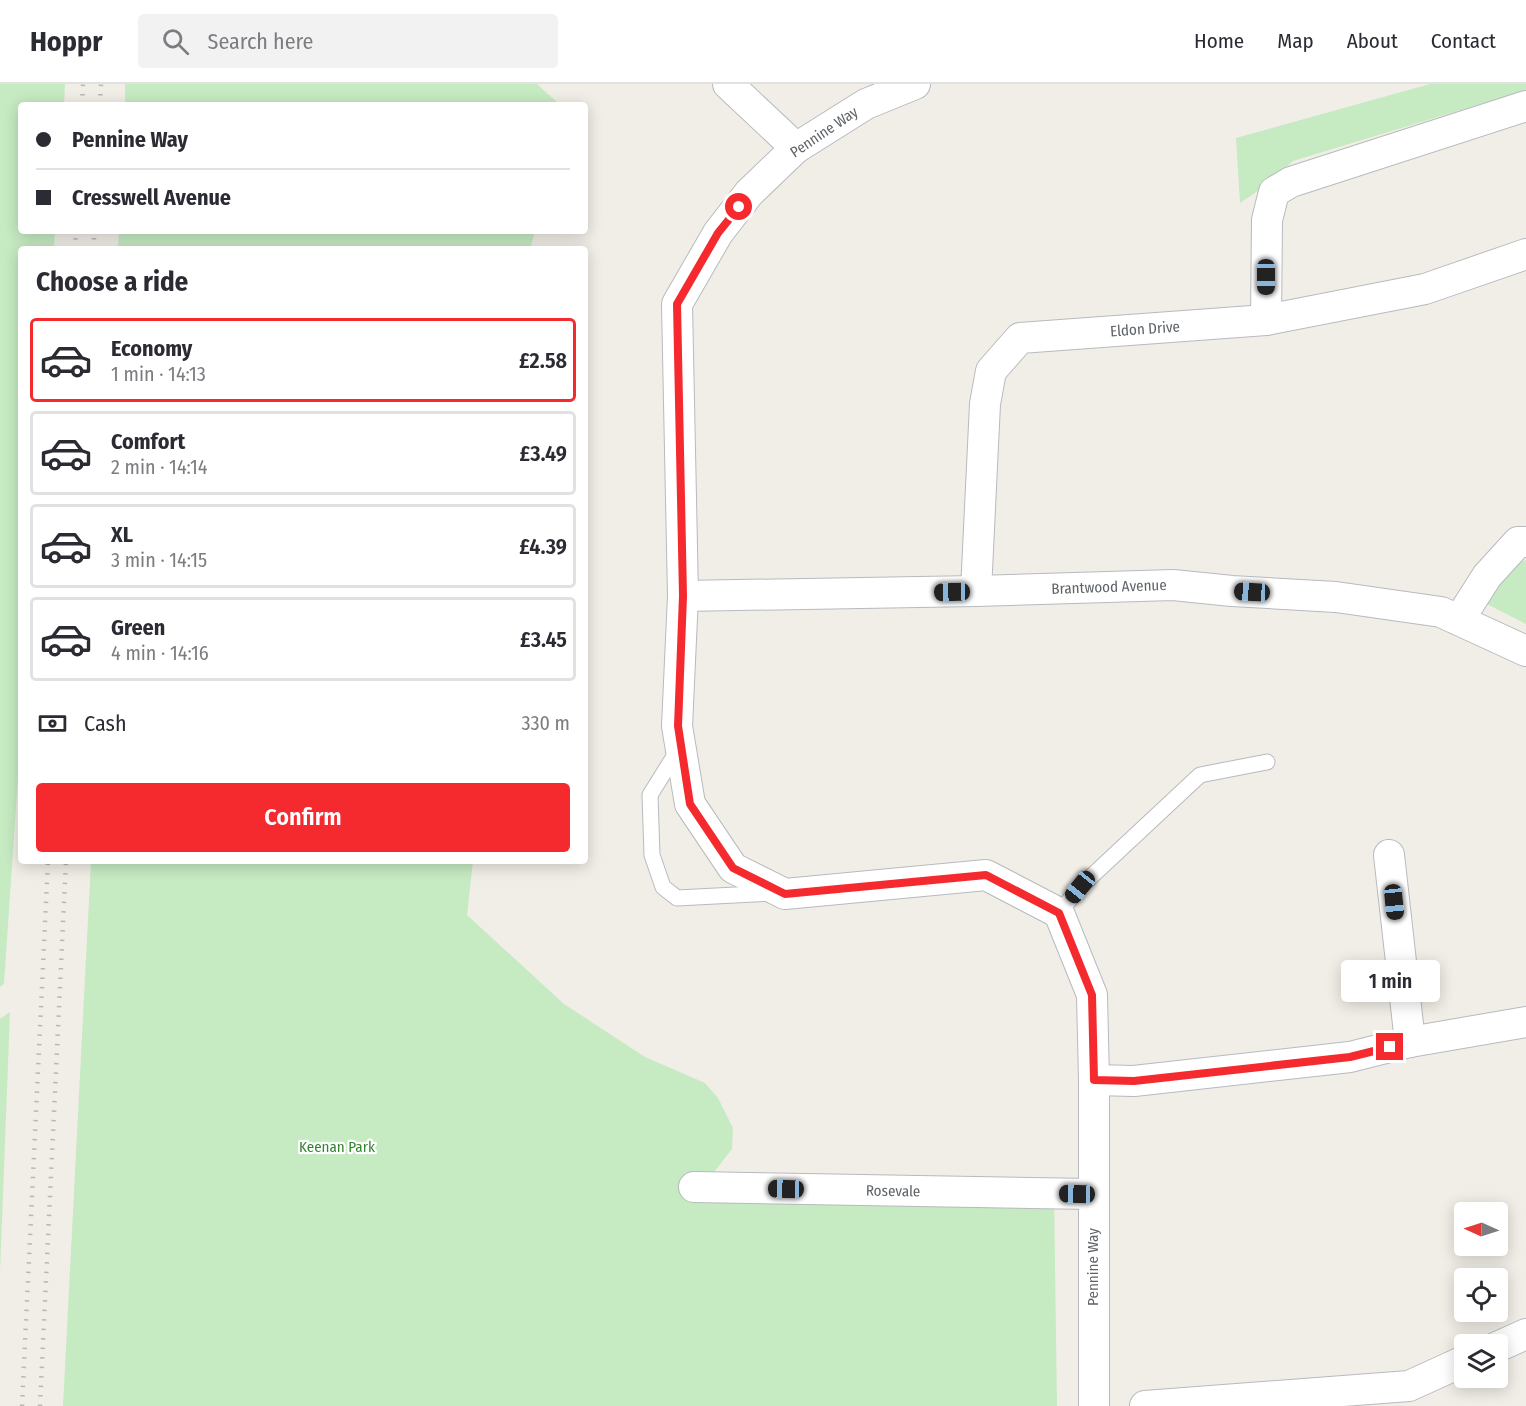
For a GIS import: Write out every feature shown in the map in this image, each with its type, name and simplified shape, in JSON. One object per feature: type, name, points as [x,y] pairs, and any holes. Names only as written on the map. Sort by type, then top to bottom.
[{"type":"street","points":[[728,84],[796,148]]},
{"type":"street","name":"Pennine Way","points":[[915,84],[866,104],[796,148],[749,193],[718,233],[677,304],[683,596],[678,726],[690,804],[733,868],[782,893],[986,875],[1059,913],[1092,995],[1094,1406]]},
{"type":"street","points":[[1266,320],[1267,220],[1274,192],[1291,182],[1526,106]]},
{"type":"street","name":"Eldon Drive","points":[[976,591],[985,404],[992,371],[1020,338],[1266,320],[1425,289],[1526,254]]},
{"type":"street","points":[[1459,620],[1486,576],[1518,542],[1526,542]]},
{"type":"street","name":"Brantwood Avenue","points":[[683,596],[1173,585],[1336,597],[1441,612],[1526,651]]},
{"type":"street","points":[[1389,855],[1410,1042]]},
{"type":"street","points":[[1094,1080],[1134,1081],[1350,1057],[1410,1042],[1526,1022]]},
{"type":"street","name":"Rosevale","points":[[694,1187],[1093,1194]]},
{"type":"street","points":[[1508,1342],[1526,1334]]},
{"type":"street","points":[[1144,1406],[1409,1386],[1454,1366]]},
{"type":"lane","points":[[681,746],[650,795],[652,855],[663,888],[677,898],[782,893]]},
{"type":"lane","points":[[1059,913],[1080,887],[1200,775],[1267,762]]},
{"type":"green space","points":[[0,84],[65,84],[64,102],[18,102],[18,234],[55,234],[54,246],[18,246],[18,777],[4,984],[0,987]]},
{"type":"green space","points":[[125,84],[537,84],[557,102],[125,102]]},
{"type":"green space","points":[[1430,84],[1526,84],[1526,97],[1487,102],[1293,161],[1262,188],[1240,203],[1236,138]]},
{"type":"green space","points":[[119,234],[534,234],[531,246],[118,246]]},
{"type":"green space","points":[[1526,560],[1526,624],[1487,604],[1510,565]]},
{"type":"green space","name":"Keenan Park","points":[[91,864],[473,864],[467,915],[564,1004],[645,1057],[705,1083],[718,1098],[733,1128],[732,1149],[714,1172],[716,1190],[1054,1192],[1057,1406],[63,1406]]},
{"type":"green space","points":[[10,1012],[0,1272],[0,1019]]},
{"type":"railway","points":[[82,102],[83,84]]},
{"type":"railway","points":[[100,102],[101,84]]},
{"type":"railway","points":[[75,246],[76,234]]},
{"type":"railway","points":[[94,234],[94,246]]},
{"type":"railway","points":[[22,1406],[48,864]]},
{"type":"railway","points":[[40,1406],[66,864]]},
{"type":"route","points":[[739,207],[718,233],[677,304],[683,596],[678,726],[690,804],[733,868],[785,894],[986,875],[1059,913],[1092,995],[1094,1080],[1134,1081],[1350,1057],[1390,1047]]}]
